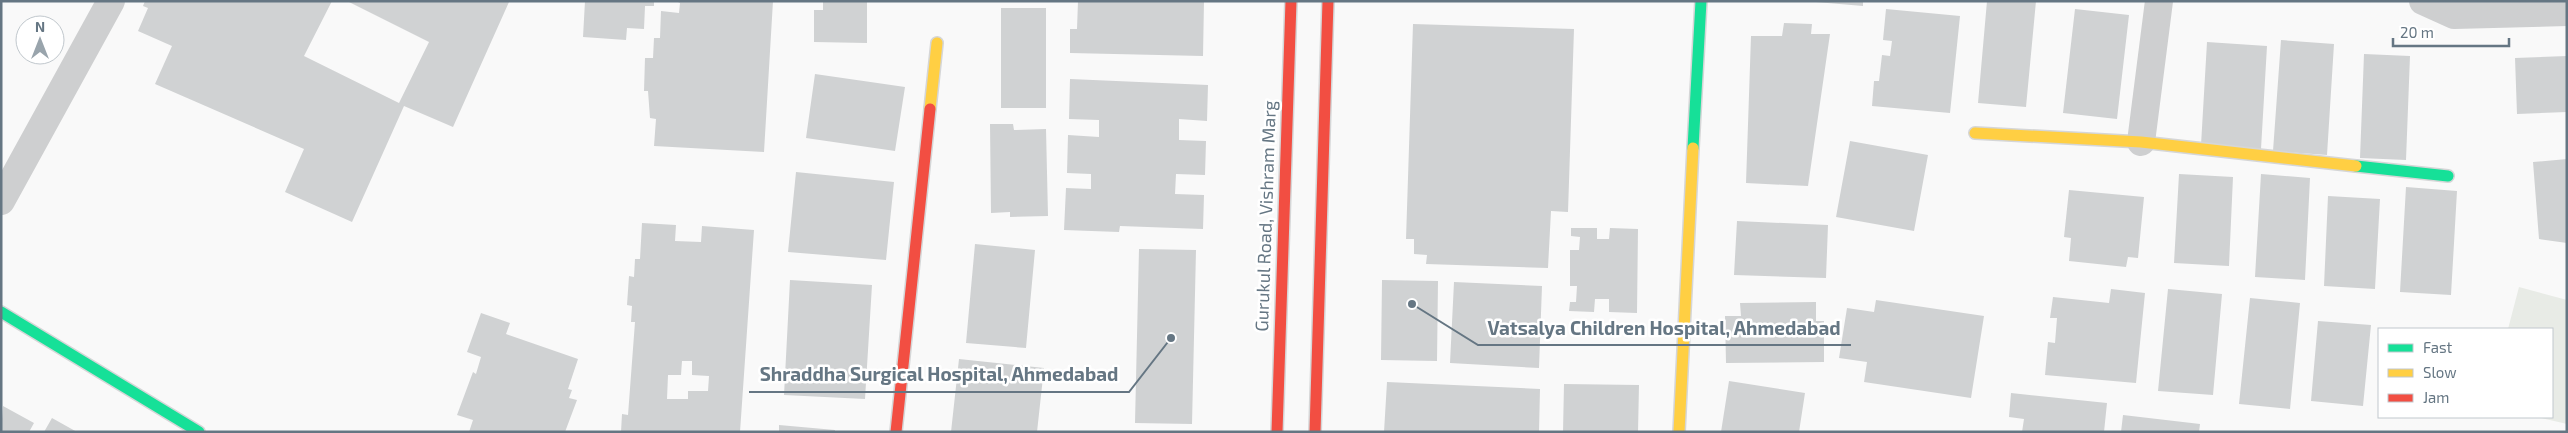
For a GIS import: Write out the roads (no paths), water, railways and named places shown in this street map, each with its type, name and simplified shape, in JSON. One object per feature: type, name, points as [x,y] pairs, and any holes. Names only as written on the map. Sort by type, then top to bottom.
[{"type":"street","points":[[1,200],[111,1]]},
{"type":"street","name":"Gurukul Road, Vishram Marg","points":[[1277,432],[1291,1]]},
{"type":"street","points":[[1315,432],[1328,1]]},
{"type":"street","points":[[1679,432],[1701,1]]},
{"type":"street","points":[[2141,142],[2159,1]]},
{"type":"street","points":[[2423,1],[2454,15],[2567,12]]},
{"type":"street","points":[[896,432],[937,43]]},
{"type":"street","points":[[1975,133],[2141,142],[2448,176]]},
{"type":"street","points":[[4,320],[199,432]]},
{"type":"place","name":"Vatsalya Children Hospital, Ahmedabad","points":[[1412,304]]},
{"type":"place","name":"Shraddha Surgical Hospital, Ahmedabad","points":[[1171,338]]}]
